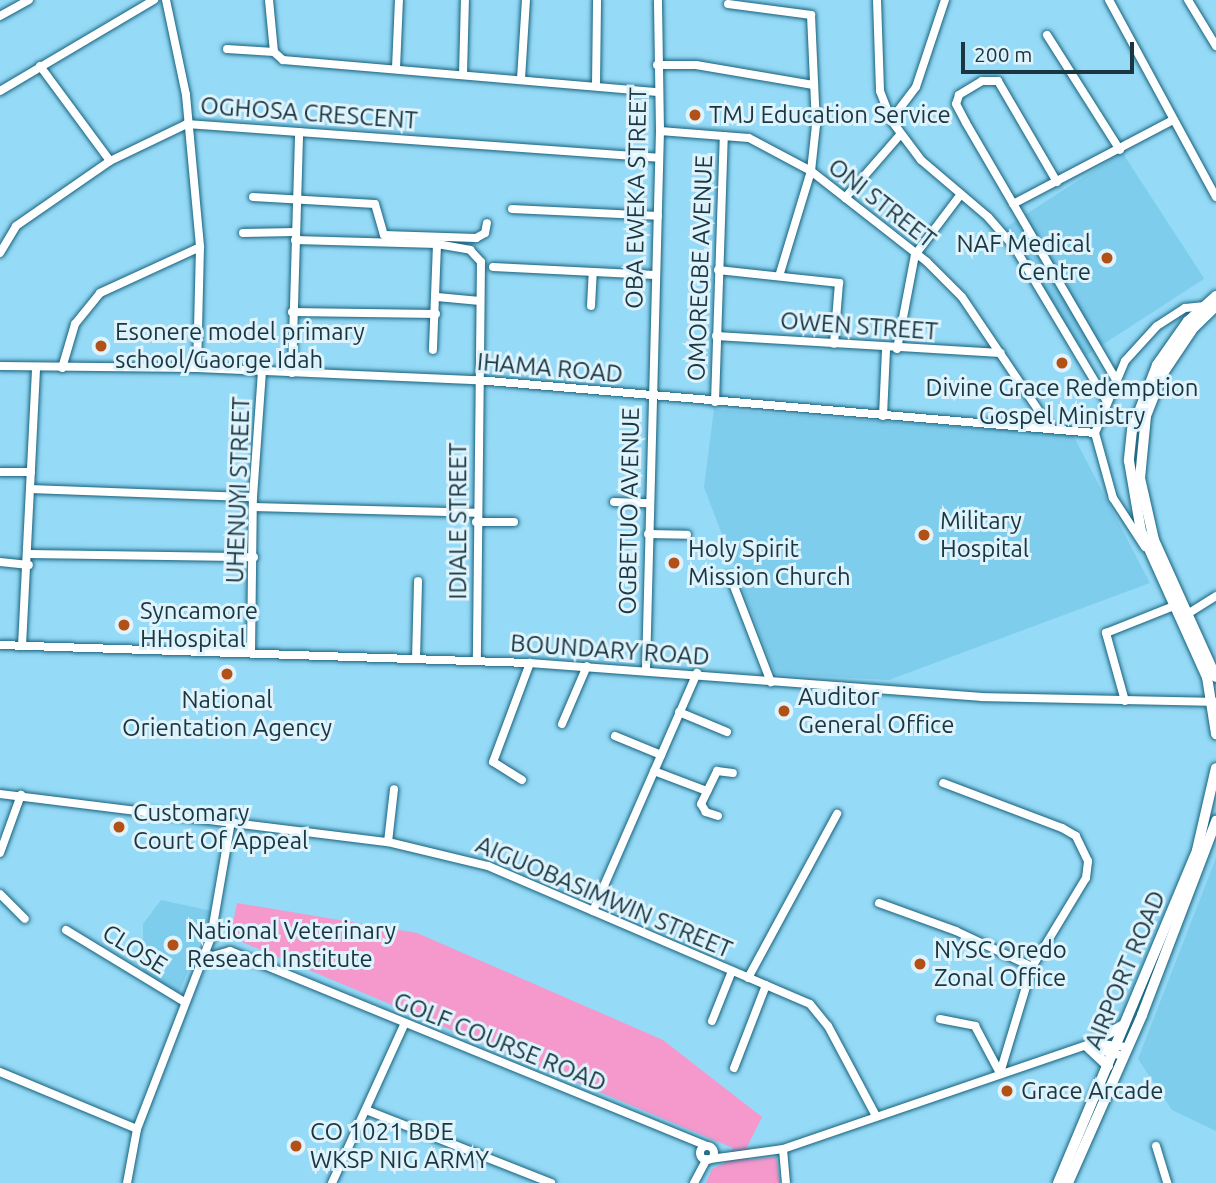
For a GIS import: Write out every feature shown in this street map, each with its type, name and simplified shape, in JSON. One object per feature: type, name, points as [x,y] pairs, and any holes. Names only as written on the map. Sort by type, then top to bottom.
[{"type":"main road","points":[[1216,296],[1177,348],[1146,416],[1140,478],[1154,551],[1174,606],[1207,677],[1214,703],[1216,734]]},
{"type":"main road","points":[[1154,551],[1189,613],[1216,677]]},
{"type":"main road","name":"AIRPORT ROAD","points":[[1058,1183],[1108,1066],[1121,1050],[1124,1025],[1197,850],[1216,768]]},
{"type":"main road","name":"AIRPORT ROAD","points":[[1068,1183],[1216,821]]},
{"type":"main road","points":[[1108,1066],[1088,1046],[1124,1025]]},
{"type":"street","points":[[0,16],[29,0]]},
{"type":"street","points":[[0,91],[154,0]]},
{"type":"street","points":[[166,0],[179,51],[200,247],[197,368]]},
{"type":"street","points":[[269,0],[274,52],[283,61],[396,68],[658,92]]},
{"type":"street","points":[[396,68],[399,0]]},
{"type":"street","points":[[463,74],[465,0]]},
{"type":"street","points":[[521,79],[526,0]]},
{"type":"street","points":[[596,86],[597,0]]},
{"type":"street","name":"OBA EWEKA STREET","points":[[650,396],[660,131],[658,0]]},
{"type":"street","points":[[877,0],[880,91],[891,120],[921,160],[961,194],[1014,248],[1106,400]]},
{"type":"street","points":[[891,120],[916,87],[945,0]]},
{"type":"street","points":[[1109,0],[1216,197]]},
{"type":"street","points":[[1188,0],[1216,46]]},
{"type":"street","points":[[728,4],[811,15],[811,171],[780,274]]},
{"type":"street","points":[[1047,35],[1120,150]]},
{"type":"street","points":[[227,49],[274,52]]},
{"type":"street","points":[[657,65],[696,65],[813,85]]},
{"type":"street","points":[[40,66],[110,161]]},
{"type":"street","points":[[1057,182],[1003,88],[993,78],[982,81],[959,95],[956,104],[1115,378]]},
{"type":"street","points":[[1013,204],[1173,120]]},
{"type":"street","name":"OGHOSA CRESCENT","points":[[0,253],[16,226],[110,161],[187,124],[658,158]]},
{"type":"street","name":"ONI STREET","points":[[660,131],[748,138],[811,171],[915,255],[962,297],[1049,426]]},
{"type":"street","points":[[292,373],[299,132]]},
{"type":"street","points":[[845,198],[900,135]]},
{"type":"street","name":"OMOREGBE AVENUE","points":[[715,402],[724,136]]},
{"type":"street","points":[[897,349],[915,255],[961,194]]},
{"type":"street","points":[[253,197],[375,204],[384,235],[476,238],[485,233],[487,223]]},
{"type":"street","points":[[512,209],[658,216]]},
{"type":"street","points":[[243,233],[437,244],[433,350]]},
{"type":"street","name":"IDIALE STREET","points":[[437,244],[470,250],[479,258],[477,661]]},
{"type":"street","points":[[62,369],[75,324],[100,293],[200,247]]},
{"type":"street","points":[[493,267],[655,275]]},
{"type":"street","points":[[718,270],[780,274],[839,283],[834,344]]},
{"type":"street","points":[[592,306],[593,272]]},
{"type":"street","points":[[437,297],[480,301]]},
{"type":"street","points":[[1154,551],[1113,498],[1095,433],[1115,378],[1157,326],[1185,308],[1210,307]]},
{"type":"street","points":[[292,312],[436,314]]},
{"type":"street","name":"OWEN STREET","points":[[716,336],[886,349],[1000,354]]},
{"type":"street","points":[[883,416],[886,349]]},
{"type":"street","name":"IHAMA ROAD","points":[[0,366],[62,369],[197,368],[477,380],[883,416],[1049,426],[1095,433]]},
{"type":"street","points":[[22,646],[29,565],[36,368]]},
{"type":"street","name":"UHENUYI STREET","points":[[251,653],[253,497],[262,371]]},
{"type":"street","name":"OGBETUO AVENUE","points":[[646,669],[650,396]]},
{"type":"street","points":[[0,472],[31,472]]},
{"type":"street","points":[[30,489],[253,497]]},
{"type":"street","points":[[614,502],[649,503]]},
{"type":"street","points":[[253,507],[476,517],[514,522]]},
{"type":"street","points":[[648,534],[687,535]]},
{"type":"street","points":[[29,554],[254,557]]},
{"type":"street","points":[[0,562],[29,565]]},
{"type":"street","points":[[730,576],[771,682]]},
{"type":"street","points":[[415,659],[418,581]]},
{"type":"street","points":[[1189,613],[1216,596]]},
{"type":"street","points":[[1125,701],[1106,633],[1174,606]]},
{"type":"street","name":"BOUNDARY ROAD","points":[[0,645],[530,663],[697,673],[771,682],[1125,701],[1214,703]]},
{"type":"street","points":[[522,780],[493,762],[530,663]]},
{"type":"street","points":[[562,724],[587,666]]},
{"type":"street","points":[[593,911],[697,673]]},
{"type":"street","points":[[680,712],[727,732]]},
{"type":"street","points":[[615,736],[661,755]]},
{"type":"street","points":[[654,771],[708,791]]},
{"type":"street","points":[[718,816],[701,808],[717,771],[733,773]]},
{"type":"street","points":[[943,783],[1062,828],[1085,849],[1086,878],[1032,967],[1000,1073]]},
{"type":"street","points":[[388,842],[394,789]]},
{"type":"street","name":"AIGUOBASIMWIN STREET","points":[[0,794],[388,842],[488,866],[810,1004],[820,1014],[875,1114]]},
{"type":"street","points":[[0,853],[21,795]]},
{"type":"street","points":[[748,978],[837,814]]},
{"type":"street","points":[[127,1183],[137,1129],[183,1001],[211,937],[231,821]]},
{"type":"street","points":[[0,894],[26,919]]},
{"type":"street","points":[[878,903],[956,931],[1032,967]]},
{"type":"street","name":"CLOSE","points":[[66,930],[183,1001]]},
{"type":"street","points":[[202,960],[219,951],[211,937]]},
{"type":"street","name":"GOLF COURSE ROAD","points":[[219,951],[230,951],[404,1025],[690,1140],[705,1157]]},
{"type":"street","points":[[712,1021],[732,971]]},
{"type":"street","points":[[734,1068],[766,985]]},
{"type":"street","points":[[940,1018],[975,1026],[1000,1073]]},
{"type":"street","points":[[332,1183],[404,1025]]},
{"type":"street","points":[[705,1157],[783,1149],[875,1114],[1088,1046],[1121,1050]]},
{"type":"street","points":[[0,1072],[137,1129]]},
{"type":"street","points":[[366,1110],[551,1183]]},
{"type":"street","points":[[690,1140],[730,1156]]},
{"type":"street","points":[[1156,1146],[1167,1183]]},
{"type":"street","points":[[696,1179],[710,1147]]},
{"type":"street","points":[[783,1149],[786,1183]]},
{"type":"shaded area","name":"NAF Medical Centre","points":[[1122,152],[1204,279],[1086,355],[1004,229]]},
{"type":"shaded area","name":"Military Hospital","points":[[714,409],[1073,435],[1150,583],[889,680],[775,674],[704,487]]},
{"type":"shaded area","points":[[1216,858],[1216,1131],[1172,1110],[1138,1059]]},
{"type":"shaded area","name":"National Veterinary Reseach Institute","points":[[161,900],[212,911],[179,993],[143,972],[143,924]]},
{"type":"shaded area","points":[[237,903],[417,933],[663,1040],[762,1117],[747,1147],[749,1160],[776,1157],[780,1183],[706,1183],[712,1169],[729,1161],[733,1148],[230,937]]},
{"type":"place","name":"TMJ Education Service","points":[[695,115]]},
{"type":"place","name":"NAF Medical Centre","points":[[1107,258]]},
{"type":"place","name":"Esonere model primary school/Gaorge Idah","points":[[101,346]]},
{"type":"place","name":"Divine Grace Redemption Gospel Ministry","points":[[1062,363]]},
{"type":"place","name":"Military Hospital","points":[[924,535]]},
{"type":"place","name":"Holy Spirit Mission Church","points":[[674,563]]},
{"type":"place","name":"Syncamore HHospital","points":[[124,625]]},
{"type":"place","name":"National Orientation Agency","points":[[227,674]]},
{"type":"place","name":"Auditor General Office","points":[[784,711]]},
{"type":"place","name":"Customary Court Of Appeal","points":[[119,827]]},
{"type":"place","name":"National Veterinary Reseach Institute","points":[[173,945]]},
{"type":"place","name":"NYSC Oredo Zonal Office","points":[[920,964]]},
{"type":"place","name":"Grace Arcade","points":[[1007,1091]]},
{"type":"place","name":"CO 1021 BDE WKSP NIG ARMY","points":[[296,1146]]}]
